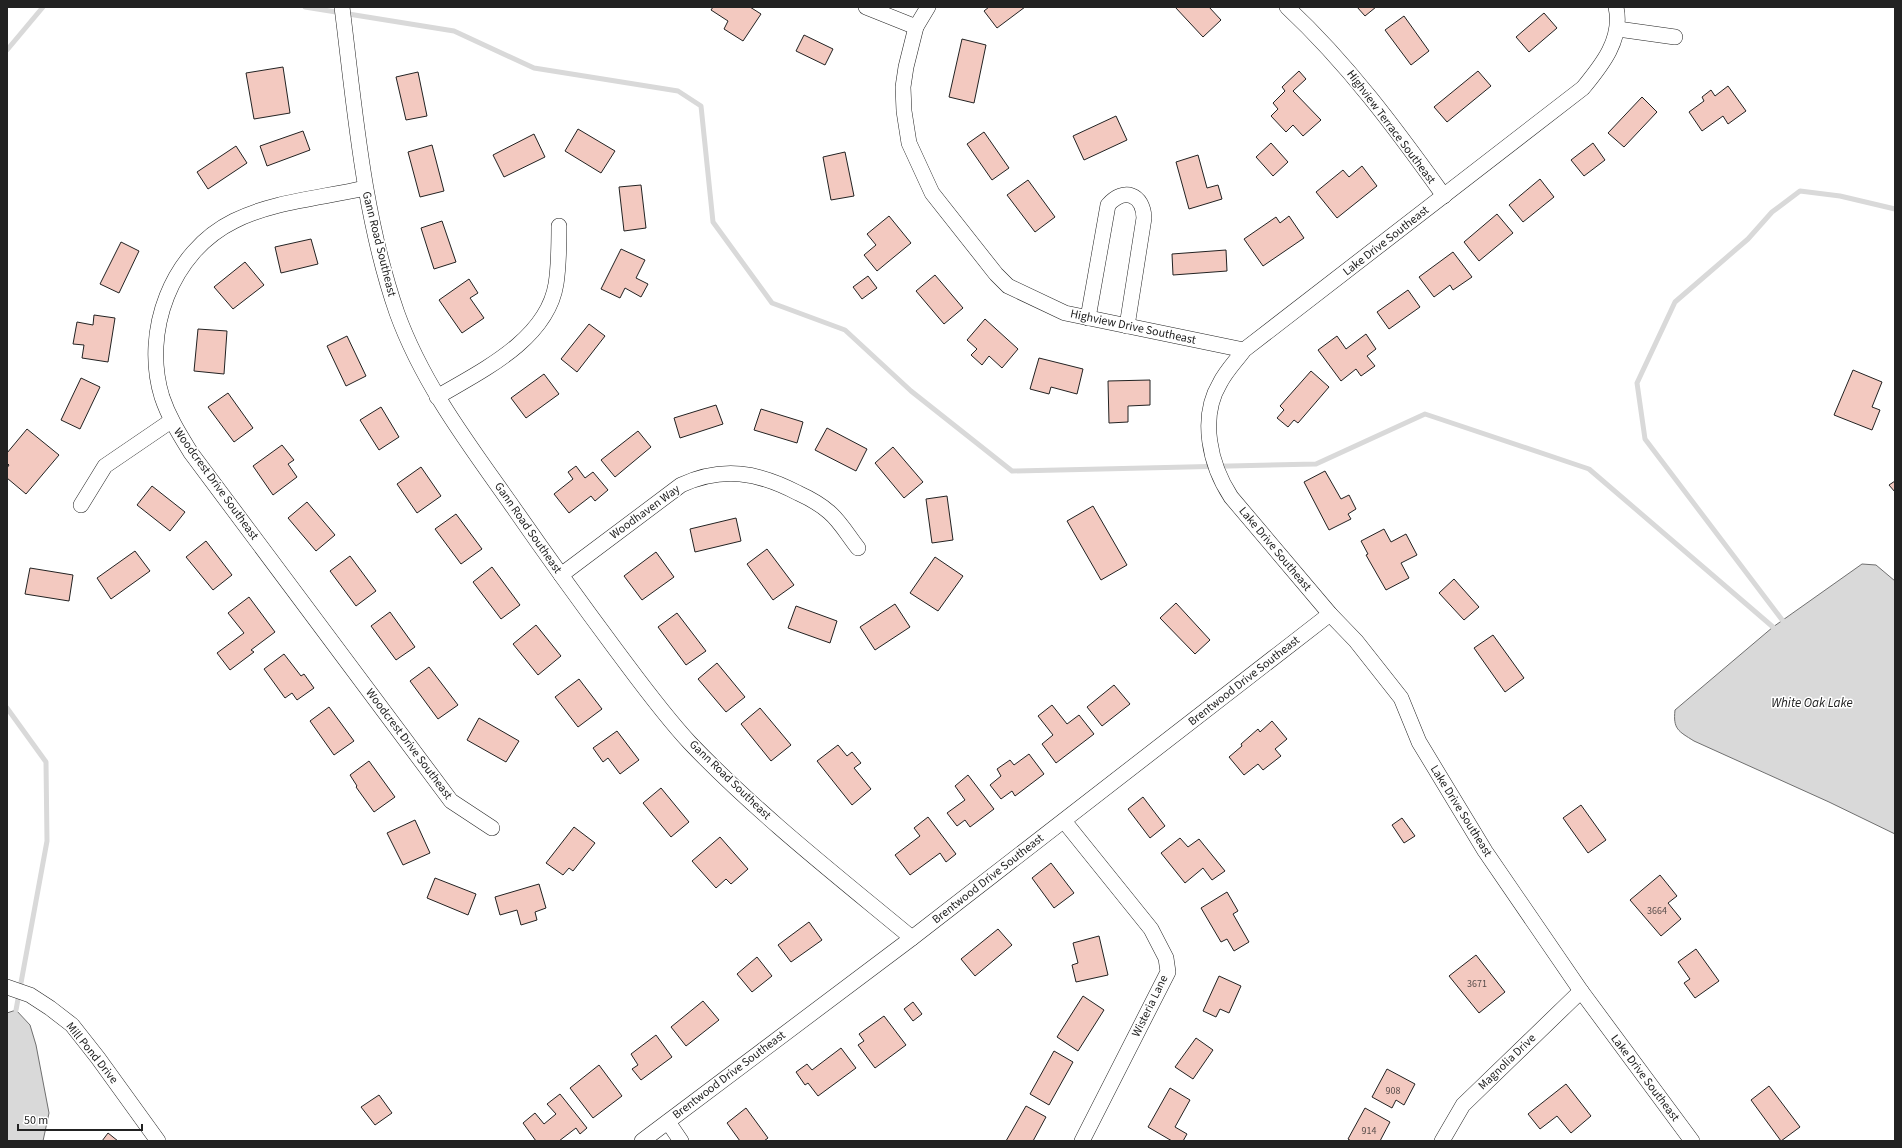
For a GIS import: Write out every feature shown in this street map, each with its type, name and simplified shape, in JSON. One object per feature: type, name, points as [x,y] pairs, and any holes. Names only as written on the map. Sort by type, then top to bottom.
[{"type":"street","name":"Gann Road Southeast","points":[[342,7],[365,188],[378,246],[398,316],[410,344],[437,397],[560,575],[658,705],[689,742],[793,839],[912,938]]},
{"type":"street","points":[[866,7],[916,27]]},
{"type":"street","name":"Highview Drive Southeast","points":[[928,7],[916,27],[903,87],[904,111],[909,143],[932,193],[996,274],[1008,286],[1065,313],[1244,350]]},
{"type":"street","name":"Highview Terrace Southeast","points":[[1287,7],[1342,63],[1383,112],[1444,196]]},
{"type":"street","name":"Lake Drive Southeast","points":[[1616,7],[1618,29],[1601,66],[1583,88],[1244,350],[1220,383],[1213,399],[1209,417],[1212,453],[1216,468],[1222,483],[1231,497],[1330,614],[1356,641],[1401,698],[1419,742],[1485,851],[1580,991],[1692,1141]]},
{"type":"street","points":[[1618,29],[1675,37]]},
{"type":"street","name":"Woodcrest Drive Southeast","points":[[365,188],[256,212],[233,221],[217,231],[190,257],[180,271],[164,302],[159,324],[156,352],[158,377],[162,397],[171,421],[192,454],[451,801],[492,828]]},
{"type":"street","points":[[1088,318],[1108,205],[1115,197],[1126,194],[1137,199],[1143,207],[1144,218],[1127,326]]},
{"type":"street","points":[[437,397],[504,355],[537,327],[549,307],[556,285],[559,226]]},
{"type":"street","points":[[82,505],[105,466],[171,421]]},
{"type":"street","name":"Woodhaven Way","points":[[560,575],[681,485],[695,479],[715,474],[752,475],[769,479],[811,499],[830,513],[858,548]]},
{"type":"street","name":"Brentwood Drive Southeast","points":[[642,1141],[912,938],[1330,614]]},
{"type":"street","name":"Wisteria Lane","points":[[1064,821],[1151,929],[1166,958],[1168,972],[1082,1141]]},
{"type":"street","name":"Mill Pond Drive","points":[[7,987],[30,995],[72,1025],[98,1058],[158,1141]]},
{"type":"street","name":"Magnolia Drive","points":[[1442,1141],[1463,1105],[1580,991]]},
{"type":"street","points":[[668,1122],[681,1141]]},
{"type":"water","name":"White Oak Lake","points":[[1862,564],[1876,565],[1895,581],[1895,834],[1829,802],[1694,741],[1680,732],[1675,721],[1675,710],[1773,627]]},
{"type":"water","points":[[16,1010],[30,1025],[36,1045],[49,1113],[43,1141],[7,1141],[7,1013]]},
{"type":"building","points":[[713,7],[750,7],[761,14],[743,41],[724,29],[728,21],[711,10]]},
{"type":"building","points":[[989,7],[1025,7],[997,28],[984,11]]},
{"type":"building","points":[[1175,7],[1209,7],[1221,20],[1203,37]]},
{"type":"building","points":[[1357,7],[1376,7],[1365,16]]},
{"type":"building","points":[[1544,13],[1557,28],[1529,52],[1516,37]]},
{"type":"building","points":[[1404,16],[1429,51],[1411,65],[1385,30]]},
{"type":"building","points":[[804,35],[833,49],[825,65],[796,51]]},
{"type":"building","points":[[962,39],[986,45],[974,103],[949,97]]},
{"type":"building","points":[[283,67],[290,113],[254,119],[246,73]]},
{"type":"building","points":[[1299,71],[1306,79],[1293,91],[1321,120],[1303,136],[1293,125],[1286,132],[1271,116],[1278,109],[1273,103],[1285,91],[1282,87]]},
{"type":"building","points":[[1478,71],[1491,86],[1447,122],[1434,107]]},
{"type":"building","points":[[418,72],[427,116],[406,120],[396,77]]},
{"type":"building","points":[[1728,86],[1746,111],[1728,124],[1723,116],[1702,131],[1689,112],[1704,101],[1702,97],[1711,90],[1715,96]]},
{"type":"building","points":[[1642,97],[1657,112],[1624,147],[1608,133]]},
{"type":"building","points":[[1116,116],[1127,140],[1084,160],[1073,136]]},
{"type":"building","points":[[578,129],[615,151],[601,173],[565,151]]},
{"type":"building","points":[[303,131],[310,150],[267,166],[260,146]]},
{"type":"building","points":[[984,132],[1009,168],[992,180],[967,144]]},
{"type":"building","points":[[534,134],[545,157],[504,177],[493,155]]},
{"type":"building","points":[[1271,143],[1288,162],[1273,176],[1256,157]]},
{"type":"building","points":[[1593,143],[1605,160],[1584,176],[1571,160]]},
{"type":"building","points":[[432,145],[444,191],[420,197],[408,152]]},
{"type":"building","points":[[236,146],[247,163],[208,189],[197,172]]},
{"type":"building","points":[[845,152],[854,196],[831,200],[823,157]]},
{"type":"building","points":[[1198,155],[1207,188],[1218,185],[1222,199],[1189,209],[1176,162]]},
{"type":"building","points":[[1362,166],[1377,186],[1337,218],[1316,192],[1343,170],[1349,177]]},
{"type":"building","points":[[1540,179],[1554,197],[1523,222],[1509,205]]},
{"type":"building","points":[[1028,180],[1055,217],[1035,232],[1007,195]]},
{"type":"building","points":[[641,185],[646,228],[624,231],[619,187]]},
{"type":"building","points":[[1497,214],[1513,233],[1479,261],[1464,242]]},
{"type":"building","points":[[889,216],[911,243],[877,271],[864,255],[876,245],[867,234]]},
{"type":"building","points":[[1289,216],[1304,238],[1263,266],[1244,239],[1276,217],[1280,223]]},
{"type":"building","points":[[442,221],[456,262],[434,269],[421,228]]},
{"type":"building","points":[[311,239],[318,264],[281,273],[275,247]]},
{"type":"building","points":[[121,242],[139,251],[119,293],[100,284]]},
{"type":"building","points":[[621,249],[645,260],[636,278],[648,284],[641,297],[625,288],[620,298],[601,289]]},
{"type":"building","points":[[1226,250],[1227,271],[1173,275],[1172,254]]},
{"type":"building","points":[[1453,252],[1472,277],[1453,290],[1450,285],[1434,297],[1419,277]]},
{"type":"building","points":[[245,262],[264,285],[233,309],[214,287]]},
{"type":"building","points":[[935,275],[963,308],[944,324],[916,291]]},
{"type":"building","points":[[868,276],[877,288],[862,299],[853,287]]},
{"type":"building","points":[[469,279],[478,293],[470,298],[484,318],[462,333],[439,300]]},
{"type":"building","points":[[1408,290],[1420,307],[1389,329],[1377,312]]},
{"type":"building","points":[[94,315],[115,318],[108,362],[82,358],[84,345],[73,344],[77,322],[93,325]]},
{"type":"building","points":[[985,319],[1018,349],[1002,368],[989,356],[982,365],[971,355],[977,349],[967,340]]},
{"type":"building","points":[[589,324],[605,336],[577,372],[561,359]]},
{"type":"building","points":[[198,329],[227,331],[224,374],[194,371]]},
{"type":"building","points":[[1366,334],[1376,349],[1367,356],[1375,366],[1361,376],[1356,369],[1341,381],[1318,350],[1337,336],[1346,349]]},
{"type":"building","points":[[347,336],[366,376],[346,386],[327,346]]},
{"type":"building","points":[[1039,358],[1083,369],[1077,394],[1051,387],[1049,394],[1030,389]]},
{"type":"building","points":[[1853,370],[1882,382],[1872,407],[1880,410],[1872,430],[1834,415]]},
{"type":"building","points":[[1311,371],[1329,387],[1298,423],[1294,420],[1288,427],[1277,418],[1284,410],[1280,406]]},
{"type":"building","points":[[544,374],[559,394],[526,418],[511,398]]},
{"type":"building","points":[[81,378],[100,387],[80,429],[61,420]]},
{"type":"building","points":[[1150,380],[1150,405],[1128,406],[1128,422],[1109,423],[1108,381]]},
{"type":"building","points":[[228,393],[253,428],[234,442],[208,407]]},
{"type":"building","points":[[716,405],[723,424],[680,438],[674,418]]},
{"type":"building","points":[[381,407],[399,437],[379,450],[360,420]]},
{"type":"building","points":[[761,409],[803,422],[797,443],[754,430]]},
{"type":"building","points":[[827,428],[867,449],[856,471],[815,450]]},
{"type":"building","points":[[27,429],[59,455],[26,494],[7,478],[7,468],[9,465],[7,463],[7,453]]},
{"type":"building","points":[[638,431],[651,447],[615,477],[601,460]]},
{"type":"building","points":[[282,445],[294,460],[288,464],[297,477],[273,495],[253,466]]},
{"type":"building","points":[[893,447],[923,482],[904,498],[875,463]]},
{"type":"building","points":[[576,466],[585,478],[593,472],[608,490],[595,501],[591,496],[569,513],[554,494],[573,479],[568,472]]},
{"type":"building","points":[[421,467],[441,496],[417,513],[397,484]]},
{"type":"building","points":[[1325,471],[1341,499],[1349,495],[1356,509],[1348,514],[1351,519],[1329,530],[1304,482]]},
{"type":"building","points":[[1895,481],[1895,492],[1889,485]]},
{"type":"building","points":[[152,486],[185,512],[170,531],[137,505]]},
{"type":"building","points":[[947,496],[953,540],[932,543],[926,499]]},
{"type":"building","points":[[307,502],[335,535],[316,551],[288,518]]},
{"type":"building","points":[[1093,506],[1127,565],[1101,580],[1067,521]]},
{"type":"building","points":[[456,514],[482,549],[461,564],[435,529]]},
{"type":"building","points":[[736,518],[741,541],[695,552],[690,529]]},
{"type":"building","points":[[1384,529],[1391,542],[1406,534],[1417,555],[1401,563],[1409,578],[1386,590],[1366,555],[1368,554],[1361,541]]},
{"type":"building","points":[[206,541],[232,575],[213,590],[186,557]]},
{"type":"building","points":[[767,549],[794,585],[773,600],[747,564]]},
{"type":"building","points":[[135,551],[150,571],[111,599],[97,578]]},
{"type":"building","points":[[656,552],[674,577],[642,600],[624,576]]},
{"type":"building","points":[[350,556],[376,591],[356,606],[330,571]]},
{"type":"building","points":[[935,557],[963,576],[938,611],[910,593]]},
{"type":"building","points":[[492,567],[520,605],[501,619],[473,582]]},
{"type":"building","points":[[30,568],[73,575],[69,601],[25,594]]},
{"type":"building","points":[[1454,579],[1479,607],[1464,620],[1439,593]]},
{"type":"building","points":[[249,597],[275,632],[251,650],[254,652],[230,670],[217,653],[244,633],[228,613]]},
{"type":"building","points":[[1176,603],[1210,640],[1195,654],[1160,618]]},
{"type":"building","points":[[895,604],[910,627],[875,650],[860,627]]},
{"type":"building","points":[[796,606],[837,621],[830,643],[788,628]]},
{"type":"building","points":[[390,612],[415,647],[396,660],[371,626]]},
{"type":"building","points":[[677,613],[706,651],[686,665],[658,627]]},
{"type":"building","points":[[536,625],[561,656],[538,675],[513,644]]},
{"type":"building","points":[[1493,635],[1524,678],[1505,692],[1474,648]]},
{"type":"building","points":[[284,654],[301,676],[304,674],[314,688],[297,700],[292,693],[285,698],[264,669]]},
{"type":"building","points":[[717,663],[745,697],[726,712],[698,679]]},
{"type":"building","points":[[429,667],[458,705],[438,719],[410,681]]},
{"type":"building","points":[[579,679],[602,709],[578,727],[555,697]]},
{"type":"building","points":[[1114,685],[1130,704],[1102,726],[1087,707]]},
{"type":"building","points":[[1052,705],[1067,724],[1079,715],[1094,734],[1056,763],[1042,744],[1053,735],[1038,716]]},
{"type":"building","points":[[329,707],[354,741],[334,755],[310,721]]},
{"type":"building","points":[[760,708],[791,745],[771,761],[741,724]]},
{"type":"building","points":[[479,718],[519,741],[506,762],[467,740]]},
{"type":"building","points":[[1272,721],[1287,739],[1275,749],[1281,756],[1263,770],[1258,764],[1244,775],[1229,757],[1258,729],[1260,732]]},
{"type":"building","points":[[617,731],[639,760],[620,774],[608,758],[603,762],[593,748]]},
{"type":"building","points":[[838,745],[847,756],[852,752],[861,763],[854,768],[871,789],[852,805],[817,761]]},
{"type":"building","points":[[1029,754],[1044,774],[1015,796],[1012,791],[1001,799],[990,785],[1001,776],[997,769],[1010,760],[1014,765]]},
{"type":"building","points":[[369,761],[395,797],[374,812],[356,787],[357,786],[350,775]]},
{"type":"building","points":[[968,775],[994,809],[970,827],[965,820],[957,826],[947,813],[965,800],[955,786]]},
{"type":"building","points":[[661,788],[689,822],[671,837],[643,803]]},
{"type":"building","points":[[1143,797],[1165,826],[1150,838],[1128,809]]},
{"type":"building","points":[[1581,805],[1606,840],[1588,853],[1563,818]]},
{"type":"building","points":[[928,817],[956,854],[946,862],[940,853],[910,875],[895,855],[920,836],[914,828]]},
{"type":"building","points":[[1402,818],[1415,836],[1404,843],[1392,825]]},
{"type":"building","points":[[415,820],[430,853],[403,865],[387,833]]},
{"type":"building","points":[[574,827],[595,843],[573,871],[569,868],[563,875],[546,863]]},
{"type":"building","points":[[720,837],[748,869],[731,884],[726,879],[716,888],[692,861]]},
{"type":"building","points":[[1180,838],[1188,847],[1199,839],[1225,871],[1212,880],[1203,868],[1185,883],[1161,853]]},
{"type":"building","points":[[1051,863],[1074,893],[1054,908],[1032,878]]},
{"type":"building","points":[[1660,875],[1677,896],[1668,903],[1681,919],[1661,936],[1630,900]]},
{"type":"building","points":[[435,878],[476,894],[468,915],[427,898]]},
{"type":"building","points":[[539,884],[546,908],[535,912],[537,920],[521,925],[517,910],[500,915],[495,897]]},
{"type":"building","points":[[1227,892],[1238,911],[1233,914],[1249,942],[1234,951],[1227,939],[1221,942],[1201,908]]},
{"type":"building","points":[[809,922],[822,940],[791,962],[778,945]]},
{"type":"building","points":[[998,929],[1012,945],[975,976],[961,959]]},
{"type":"building","points":[[1099,936],[1108,975],[1076,982],[1072,965],[1078,963],[1073,943]]},
{"type":"building","points":[[1696,949],[1719,981],[1695,998],[1684,983],[1690,979],[1678,962]]},
{"type":"building","points":[[1476,955],[1505,992],[1479,1013],[1449,976]]},
{"type":"building","points":[[757,957],[772,976],[752,992],[737,974]]},
{"type":"building","points":[[1219,976],[1241,986],[1229,1013],[1220,1009],[1216,1017],[1203,1011]]},
{"type":"building","points":[[1083,996],[1104,1010],[1078,1051],[1057,1037]]},
{"type":"building","points":[[703,1001],[719,1020],[686,1046],[671,1027]]},
{"type":"building","points":[[913,1002],[922,1014],[913,1021],[904,1009]]},
{"type":"building","points":[[884,1016],[906,1045],[875,1068],[858,1045],[864,1041],[859,1034]]},
{"type":"building","points":[[656,1035],[672,1057],[641,1080],[632,1069],[638,1065],[631,1054]]},
{"type":"building","points":[[1196,1038],[1213,1050],[1193,1079],[1175,1067]]},
{"type":"building","points":[[841,1048],[856,1068],[818,1096],[808,1083],[805,1085],[796,1072],[807,1064],[812,1070]]},
{"type":"building","points":[[1054,1051],[1073,1062],[1049,1105],[1030,1094]]},
{"type":"building","points":[[599,1065],[622,1096],[593,1118],[570,1088]]},
{"type":"building","points":[[1387,1069],[1415,1084],[1404,1105],[1396,1100],[1392,1108],[1372,1097]]},
{"type":"building","points":[[1566,1084],[1591,1116],[1571,1133],[1557,1116],[1540,1129],[1528,1114]]},
{"type":"building","points":[[1769,1086],[1800,1127],[1781,1141],[1751,1100]]},
{"type":"building","points":[[1170,1088],[1190,1100],[1175,1127],[1187,1134],[1183,1141],[1172,1141],[1148,1127]]},
{"type":"building","points":[[560,1094],[587,1128],[580,1134],[576,1128],[559,1141],[536,1141],[523,1123],[535,1113],[544,1124],[556,1114],[547,1104]]},
{"type":"building","points":[[379,1095],[392,1113],[375,1125],[361,1107]]},
{"type":"building","points":[[1026,1106],[1046,1117],[1033,1141],[1006,1141]]},
{"type":"building","points":[[746,1108],[768,1138],[764,1141],[740,1141],[727,1123]]},
{"type":"building","points":[[1365,1108],[1390,1122],[1380,1141],[1351,1141],[1348,1139]]},
{"type":"building","points":[[108,1133],[118,1141],[102,1141]]},
{"type":"waterway","points":[[7,50],[43,7]]},
{"type":"waterway","points":[[305,7],[454,31],[534,68],[678,91],[701,106],[713,222],[772,303],[845,330],[911,391],[1012,471],[1316,464],[1425,414],[1589,469],[1773,627]]},
{"type":"waterway","points":[[1783,621],[1645,439],[1637,383],[1675,302],[1748,239],[1772,212],[1800,191],[1840,196],[1895,209]]},
{"type":"waterway","points":[[7,708],[46,762],[47,841],[16,1010]]}]
